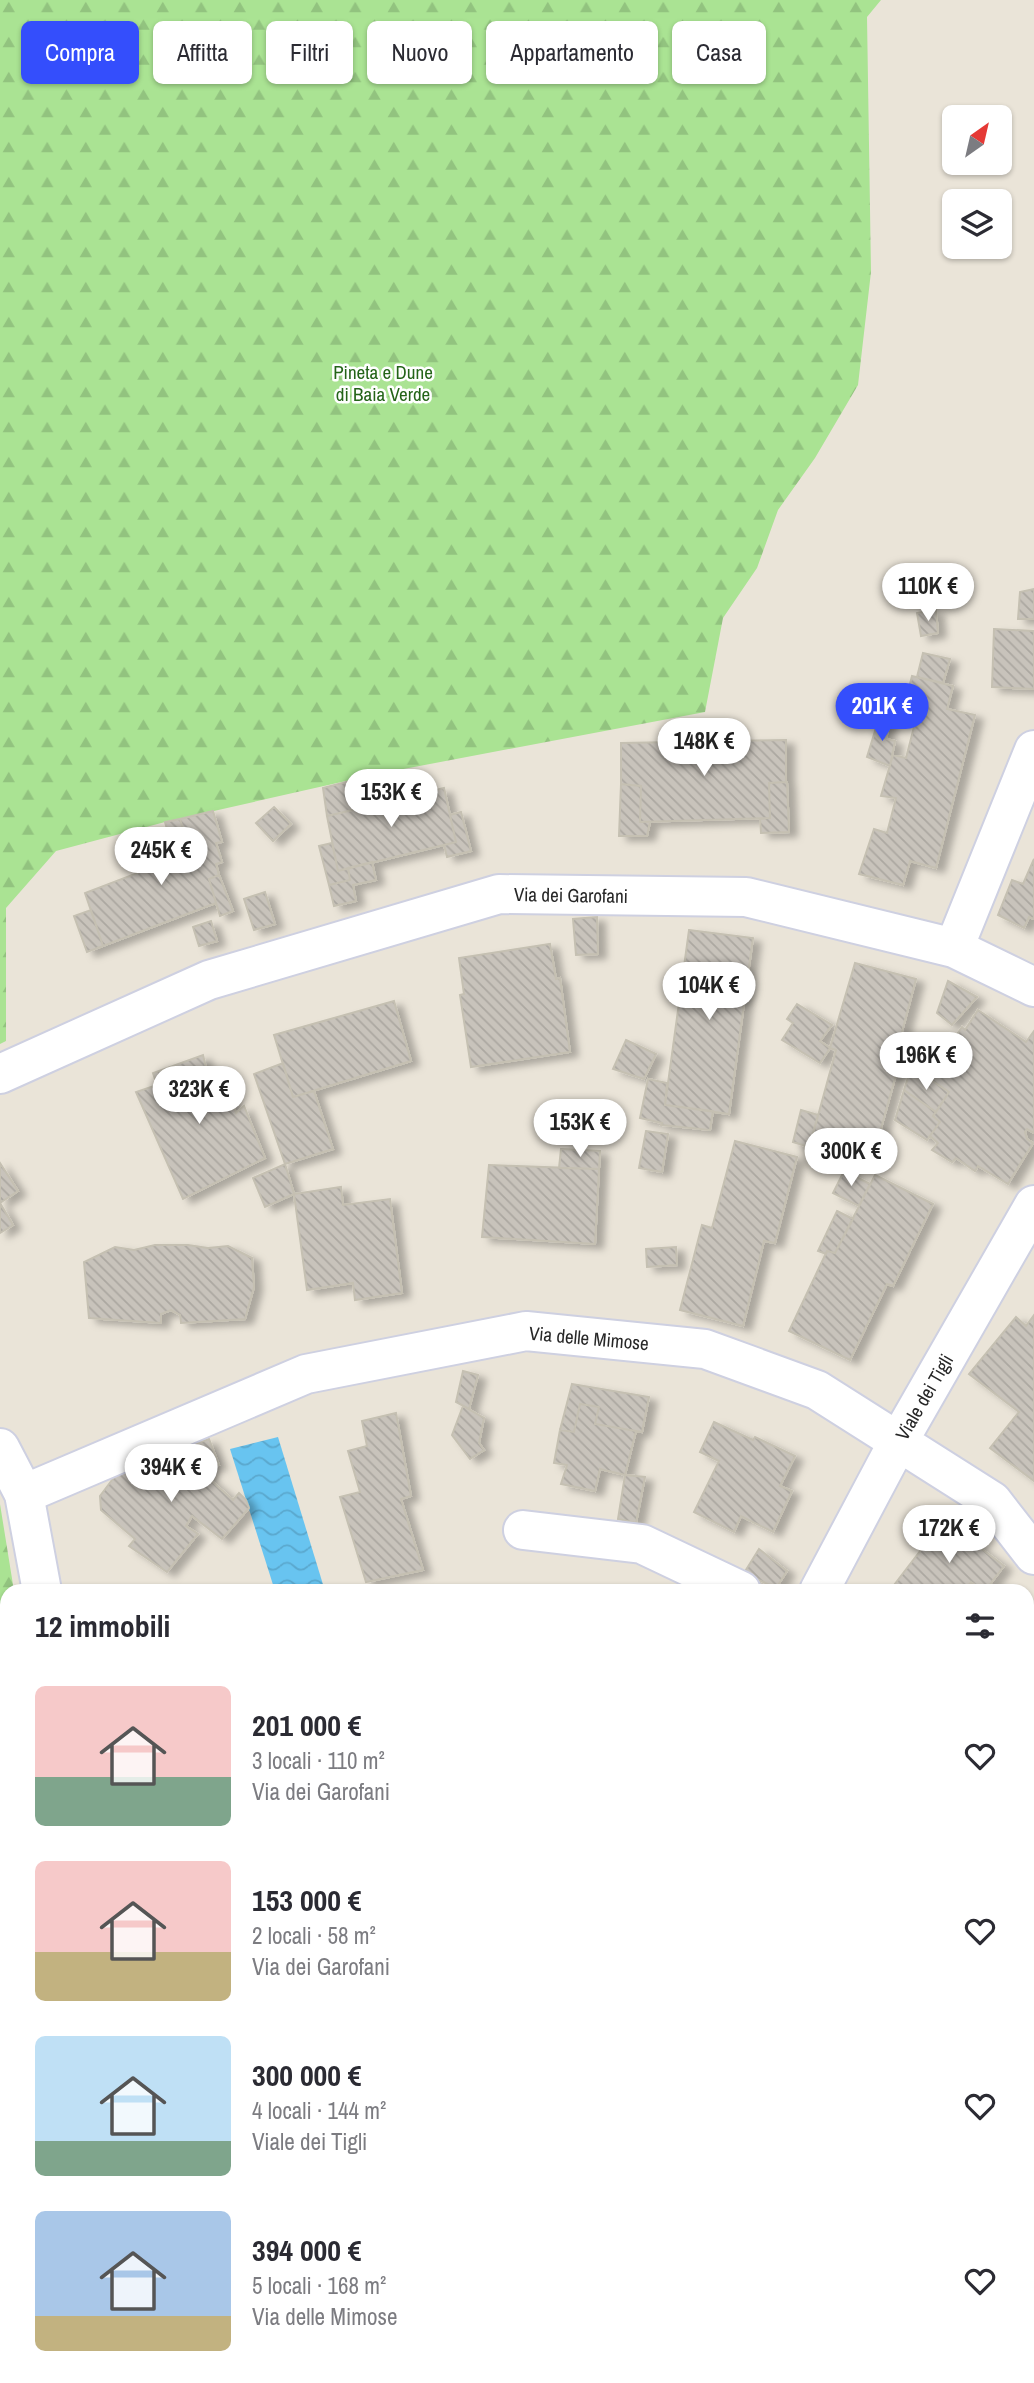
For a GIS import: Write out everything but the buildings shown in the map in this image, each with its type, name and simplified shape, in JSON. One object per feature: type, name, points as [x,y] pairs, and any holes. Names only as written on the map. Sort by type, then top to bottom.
[{"type":"street","points":[[954,948],[1034,750]]},
{"type":"street","name":"Via dei Garofani","points":[[0,1074],[209,980],[499,894],[746,898],[954,948],[1034,986]]},
{"type":"street","name":"Viale dei Tigli","points":[[823,1584],[898,1442],[1034,1205]]},
{"type":"street","name":"Via delle Mimose","points":[[24,1494],[306,1374],[526,1331],[705,1349],[817,1390],[992,1501],[1034,1555]]},
{"type":"street","points":[[0,1448],[24,1494],[41,1584]]},
{"type":"street","points":[[523,1530],[642,1545],[726,1584]]},
{"type":"green space","name":"Pineta e Dune di Baia Verde","points":[[0,0],[881,0],[867,17],[871,272],[858,385],[815,458],[778,510],[757,568],[723,618],[705,712],[377,774],[165,822],[56,851],[6,908],[6,1041],[0,1044]]},
{"type":"green space","points":[[0,1504],[13,1584],[0,1584]]},
{"type":"water","points":[[278,1437],[323,1584],[273,1584],[230,1449]]}]
